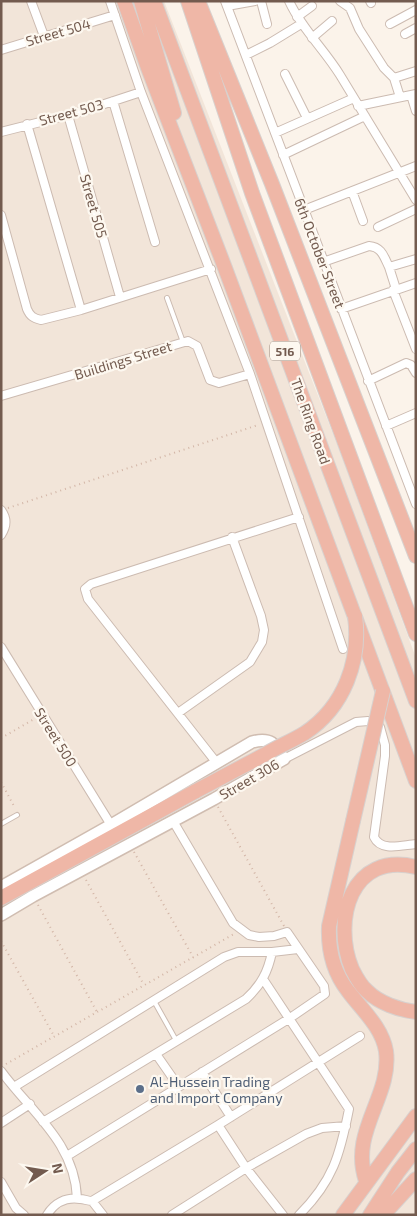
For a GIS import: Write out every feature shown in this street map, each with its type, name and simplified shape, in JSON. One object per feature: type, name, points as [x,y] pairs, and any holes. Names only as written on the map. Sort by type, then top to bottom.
[{"type":"highway","points":[[124,1],[416,781]]},
{"type":"highway","points":[[141,1],[175,116],[187,169]]},
{"type":"highway","name":"The Ring Road","points":[[154,1],[416,701]]},
{"type":"highway","name":"The Ring Road","points":[[188,1],[252,193],[416,634]]},
{"type":"highway","points":[[198,1],[272,184],[416,556]]},
{"type":"highway","points":[[1,898],[314,726],[335,703],[349,676],[357,640],[355,616]]},
{"type":"highway","points":[[366,1181],[362,1158],[363,1140],[384,1079],[386,1052],[378,1028],[348,991],[338,975],[331,956],[329,931],[383,691]]},
{"type":"highway","points":[[416,867],[395,864],[378,868],[364,877],[353,890],[346,905],[345,942],[350,962],[366,991],[388,1004],[416,1012]]},
{"type":"highway","points":[[342,1215],[416,1116]]},
{"type":"highway","points":[[370,1215],[398,1172],[416,1149]]},
{"type":"highway","points":[[383,1215],[416,1178]]},
{"type":"street","points":[[31,1],[44,36]]},
{"type":"street","points":[[110,1],[141,92],[250,374],[342,649]]},
{"type":"street","points":[[226,4],[255,1]]},
{"type":"street","points":[[261,1],[267,24]]},
{"type":"street","points":[[289,1],[299,20],[327,56],[354,98],[416,200]]},
{"type":"street","points":[[340,1],[350,8],[359,29],[384,68],[394,78],[400,96]]},
{"type":"street","name":"6th October Street","points":[[226,4],[368,381],[412,486],[416,504]]},
{"type":"street","points":[[246,55],[270,43],[299,20],[312,6]]},
{"type":"street","points":[[390,24],[416,10]]},
{"type":"street","name":"Street 504","points":[[1,50],[115,15]]},
{"type":"street","points":[[312,38],[332,21]]},
{"type":"street","points":[[405,34],[416,28]]},
{"type":"street","points":[[394,78],[416,71]]},
{"type":"street","points":[[285,74],[307,118]]},
{"type":"street","name":"Street 503","points":[[1,132],[141,92]]},
{"type":"street","points":[[358,106],[413,94],[416,111]]},
{"type":"street","points":[[275,133],[354,98]]},
{"type":"street","points":[[113,101],[155,242]]},
{"type":"street","name":"Street 505","points":[[68,114],[120,297]]},
{"type":"street","points":[[283,155],[365,116]]},
{"type":"street","points":[[27,124],[81,310]]},
{"type":"street","points":[[304,210],[416,166]]},
{"type":"street","points":[[352,191],[363,221]]},
{"type":"street","points":[[378,227],[416,209]]},
{"type":"street","points":[[1,215],[30,315],[41,320],[81,310],[211,269]]},
{"type":"street","points":[[323,262],[373,246],[380,249],[389,267],[416,349]]},
{"type":"street","points":[[389,267],[416,259]]},
{"type":"street","points":[[341,309],[416,283]]},
{"type":"street","name":"Buildings Street","points":[[1,396],[183,342],[193,342],[197,346],[208,376],[214,382],[219,383],[250,374]]},
{"type":"street","points":[[368,381],[406,364],[411,365],[416,373]]},
{"type":"street","points":[[386,426],[416,413]]},
{"type":"street","points":[[1,535],[6,522],[2,510]]},
{"type":"street","points":[[216,762],[88,599],[85,589],[91,584],[299,517]]},
{"type":"street","points":[[178,713],[250,662],[262,642],[264,630],[261,616],[232,538]]},
{"type":"street","name":"Street 500","points":[[1,648],[111,825]]},
{"type":"street","points":[[284,758],[350,724],[362,720],[374,723],[380,727],[385,756],[374,837],[383,846],[416,844]]},
{"type":"street","name":"Street 306","points":[[1,887],[252,742],[260,740],[269,741],[276,745],[284,758],[214,800],[33,896],[1,916]]},
{"type":"street","points":[[67,1156],[323,997],[326,991],[287,932],[274,936],[259,937],[249,935],[240,930],[226,912],[173,821]]},
{"type":"street","points":[[14,1087],[224,957],[238,952],[272,952],[298,948]]},
{"type":"street","points":[[44,1122],[246,999],[264,979],[272,952]]},
{"type":"street","points":[[264,979],[349,1110],[339,1154],[327,1182],[299,1215]]},
{"type":"street","points":[[92,1201],[360,1036]]},
{"type":"street","points":[[156,1054],[179,1087]]},
{"type":"street","points":[[1,1071],[44,1122],[67,1156],[77,1182],[77,1198]]},
{"type":"street","points":[[202,1072],[231,1117]]},
{"type":"street","points":[[1,1123],[30,1104]]},
{"type":"street","points":[[218,1125],[246,1168],[283,1215]]},
{"type":"street","points":[[172,1215],[246,1168],[306,1134],[322,1128],[346,1126]]},
{"type":"street","points":[[1,1182],[4,1191],[16,1208],[24,1215]]},
{"type":"street","points":[[46,1215],[58,1203],[71,1198],[77,1198],[92,1201],[103,1215]]},
{"type":"lane","points":[[167,298],[183,342]]},
{"type":"lane","points":[[1,824],[17,815]]},
{"type":"lane","points":[[154,1001],[177,1042]]},
{"type":"path","points":[[2,510],[267,422]]},
{"type":"path","points":[[1,738],[42,714]]},
{"type":"path","points":[[1,782],[17,815]]},
{"type":"path","points":[[214,800],[287,932]]},
{"type":"path","points":[[130,844],[192,957]]},
{"type":"path","points":[[80,871],[144,985]]},
{"type":"path","points":[[33,896],[97,1012]]},
{"type":"path","points":[[1,1066],[240,930]]},
{"type":"path","points":[[1,941],[54,1036]]},
{"type":"shaded area","points":[[1,1],[164,1],[342,457],[416,658],[416,1215],[1,1215]]},
{"type":"place","name":"Al-Hussein Trading and Import Company","points":[[140,1089]]}]
